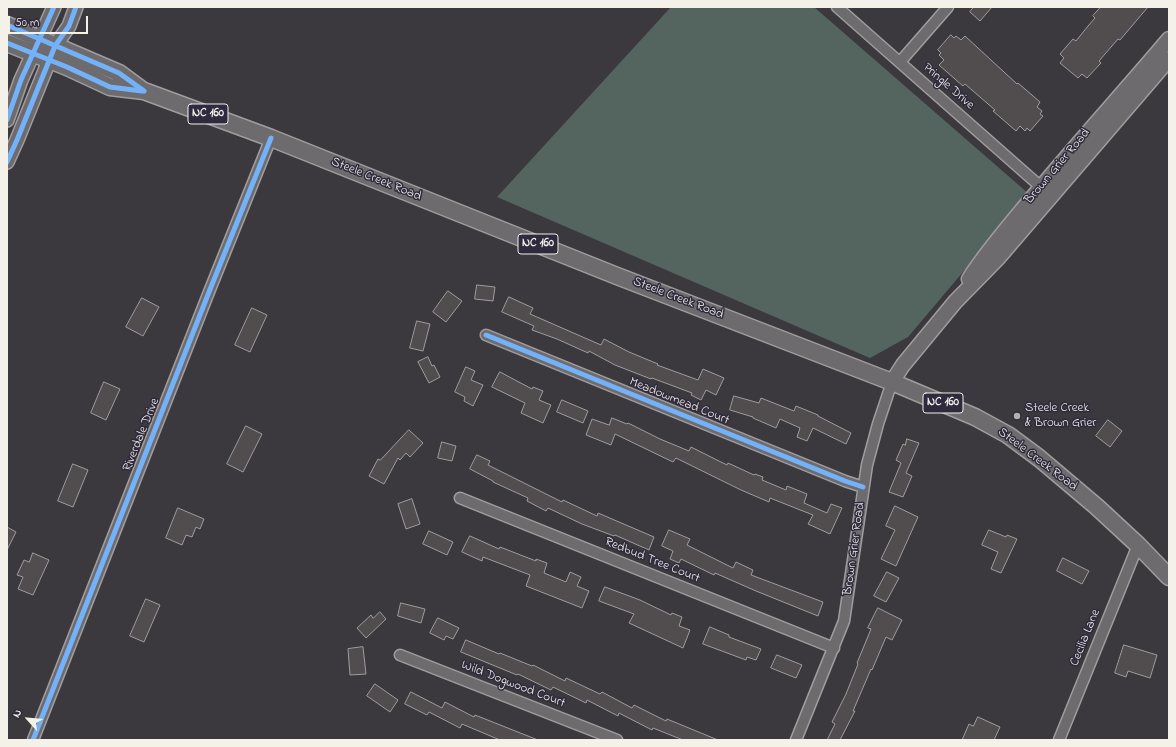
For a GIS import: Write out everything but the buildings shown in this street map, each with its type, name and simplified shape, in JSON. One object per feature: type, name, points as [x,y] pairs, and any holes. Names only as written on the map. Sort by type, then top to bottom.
[{"type":"main road","name":"Steele Creek Road","points":[[7,25],[39,39],[52,53],[110,87],[144,91],[271,138],[610,273],[947,404],[1008,435],[1062,478],[1138,545],[1169,577]]},
{"type":"main road","name":"Brown Grier Road","points":[[955,302],[984,256],[1041,187],[1169,39]]},
{"type":"main road","name":"Steele Creek Road","points":[[7,43],[33,54],[52,53]]},
{"type":"main road","name":"Brown Grier Road","points":[[892,382],[902,366],[955,302],[999,257],[1169,59]]},
{"type":"street","points":[[7,120],[21,80],[54,7]]},
{"type":"street","points":[[7,162],[52,53],[69,26],[76,7]]},
{"type":"street","name":"Pringle Drive","points":[[837,7],[1041,187]]},
{"type":"street","points":[[900,62],[948,7]]},
{"type":"street","name":"Riverdale Drive","points":[[33,740],[271,138]]},
{"type":"street","name":"Meadowmead Court","points":[[486,335],[852,484],[863,487]]},
{"type":"street","name":"Brown Grier Road","points":[[796,740],[844,621],[863,487],[871,449],[892,382]]},
{"type":"street","name":"Redbud Tree Court","points":[[460,498],[834,648]]},
{"type":"street","name":"Cecilia Lane","points":[[1059,740],[1138,545]]},
{"type":"street","name":"Wild Dogwood Court","points":[[400,655],[617,740]]},
{"type":"shaded area","points":[[671,7],[814,7],[1029,194],[908,337],[870,358],[497,197]]},
{"type":"cycle path","points":[[7,120],[21,80],[54,7]]},
{"type":"cycle path","points":[[7,162],[55,46],[69,26],[76,7]]},
{"type":"cycle path","points":[[7,25],[119,73],[144,91]]},
{"type":"cycle path","points":[[7,43],[67,67],[110,87],[142,91]]},
{"type":"cycle path","points":[[33,740],[271,138]]},
{"type":"cycle path","points":[[486,335],[863,487]]},
{"type":"place","name":"Steele Creek & Brown Grier","points":[[1017,416]]}]
